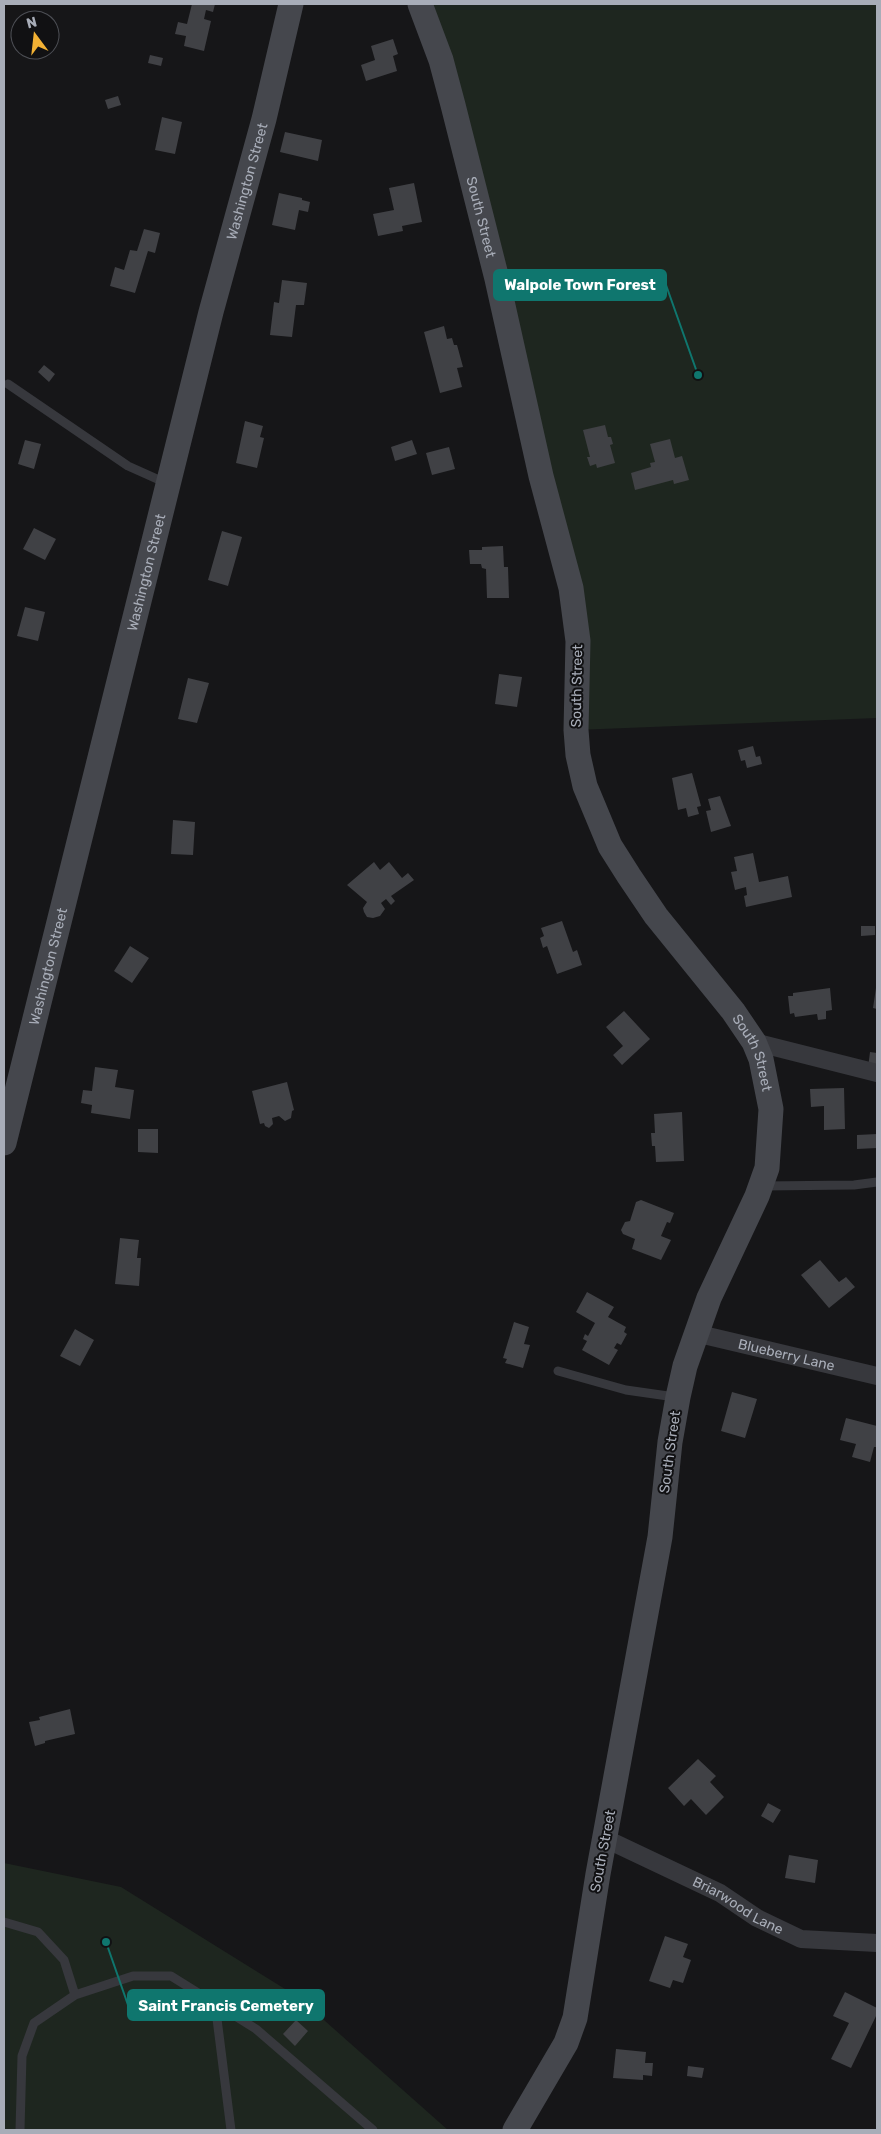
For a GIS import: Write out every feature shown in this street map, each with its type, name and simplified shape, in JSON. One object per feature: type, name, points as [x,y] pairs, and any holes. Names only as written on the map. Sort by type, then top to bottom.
[{"type":"street","name":"Washington Street","points":[[6,1128],[211,312],[264,119],[291,4]]},
{"type":"street","name":"South Street","points":[[420,4],[440,60],[453,105],[498,279],[541,476],[571,588],[578,641],[576,730],[578,755],[584,786],[610,846],[629,876],[656,916],[733,1011],[754,1042],[761,1060],[771,1109],[767,1168],[722,1268],[696,1333],[678,1397],[670,1442],[660,1536],[575,2018],[566,2043],[515,2130]]},
{"type":"street","points":[[754,1042],[877,1074]]},
{"type":"street","name":"Blueberry Lane","points":[[696,1333],[877,1376]]},
{"type":"street","name":"Briarwood Lane","points":[[606,1839],[720,1893],[757,1918],[801,1939],[877,1944]]},
{"type":"lane","points":[[8,384],[128,466],[169,484]]},
{"type":"lane","points":[[760,1186],[854,1185],[877,1182]]},
{"type":"lane","points":[[558,1371],[626,1390],[678,1397]]},
{"type":"lane","points":[[4,1922],[38,1932],[64,1960],[75,1995]]},
{"type":"lane","points":[[20,2130],[22,2056],[34,2024],[75,1995],[133,1976],[171,1976],[256,2029],[373,2130]]},
{"type":"lane","points":[[215,2003],[231,2130]]},
{"type":"shaded area","points":[[420,4],[877,4],[877,718],[576,730],[579,668]]},
{"type":"shaded area","points":[[4,1863],[121,1887],[298,1997],[448,2130],[4,2130]]},
{"type":"building","points":[[192,4],[215,4],[213,12],[206,10],[204,19],[211,21],[204,51],[184,46],[186,36],[175,34],[178,22],[187,24]]},
{"type":"building","points":[[393,39],[398,54],[393,56],[397,71],[366,81],[361,65],[375,60],[371,46]]},
{"type":"building","points":[[150,55],[163,58],[161,66],[148,63]]},
{"type":"building","points":[[118,96],[121,105],[108,109],[105,100]]},
{"type":"building","points":[[162,117],[182,122],[175,154],[155,150]]},
{"type":"building","points":[[285,132],[322,140],[318,161],[280,152]]},
{"type":"building","points":[[414,183],[422,222],[402,226],[403,231],[378,236],[373,214],[394,210],[389,188]]},
{"type":"building","points":[[279,193],[302,198],[302,200],[310,202],[308,212],[299,210],[295,230],[272,225]]},
{"type":"building","points":[[144,229],[160,233],[155,253],[148,251],[135,293],[110,286],[115,267],[124,270],[130,250],[137,251]]},
{"type":"building","points":[[282,280],[307,283],[304,305],[296,305],[292,337],[270,335],[274,302],[279,303]]},
{"type":"building","points":[[444,326],[447,339],[452,338],[454,345],[457,345],[463,367],[457,368],[462,387],[440,393],[424,332]]},
{"type":"building","points":[[44,365],[55,374],[49,382],[38,372]]},
{"type":"building","points":[[245,421],[263,426],[260,437],[264,438],[257,468],[236,463]]},
{"type":"building","points":[[605,425],[608,437],[611,437],[613,444],[610,445],[615,463],[597,468],[596,464],[590,466],[587,457],[590,457],[583,430]]},
{"type":"building","points":[[670,439],[675,458],[682,456],[689,480],[674,484],[673,480],[635,490],[631,473],[651,467],[650,463],[655,462],[650,444]]},
{"type":"building","points":[[25,440],[41,444],[34,469],[18,464]]},
{"type":"building","points":[[412,440],[417,454],[395,461],[391,447]]},
{"type":"building","points":[[449,447],[455,469],[432,475],[426,453]]},
{"type":"building","points":[[34,528],[56,539],[45,560],[23,549]]},
{"type":"building","points":[[222,531],[242,537],[228,586],[208,580]]},
{"type":"building","points":[[503,546],[504,567],[508,567],[509,598],[487,598],[486,569],[482,568],[481,564],[470,564],[469,550],[482,550],[482,547]]},
{"type":"building","points":[[25,607],[45,612],[38,641],[17,636]]},
{"type":"building","points":[[499,674],[522,677],[517,707],[495,704]]},
{"type":"building","points":[[188,678],[209,683],[197,723],[178,719]]},
{"type":"building","points":[[753,746],[756,757],[760,756],[762,764],[747,768],[745,760],[741,761],[738,750]]},
{"type":"building","points":[[692,773],[701,806],[697,807],[699,814],[688,817],[686,808],[678,810],[672,778]]},
{"type":"building","points":[[720,796],[731,826],[711,832],[706,811],[711,810],[708,799]]},
{"type":"building","points":[[173,820],[195,822],[193,855],[171,854]]},
{"type":"building","points":[[753,853],[759,882],[788,876],[792,897],[746,907],[744,896],[747,895],[746,887],[735,890],[731,872],[737,871],[734,857]]},
{"type":"building","points":[[374,862],[380,870],[389,862],[402,878],[408,873],[414,880],[391,896],[395,901],[391,905],[386,899],[381,903],[385,909],[380,916],[373,918],[367,917],[364,912],[363,908],[367,902],[347,885]]},
{"type":"building","points":[[562,921],[573,952],[577,950],[582,965],[557,974],[547,946],[543,948],[540,938],[544,936],[541,928]]},
{"type":"building","points":[[861,926],[875,926],[875,935],[861,936]]},
{"type":"building","points":[[130,946],[149,958],[132,983],[114,971]]},
{"type":"building","points":[[830,988],[832,1010],[826,1011],[826,1019],[818,1020],[817,1014],[795,1017],[794,1013],[790,1014],[788,996],[793,996],[793,993]]},
{"type":"building","points":[[877,988],[877,1009],[873,1008]]},
{"type":"building","points":[[624,1011],[650,1039],[622,1065],[613,1055],[623,1046],[606,1027]]},
{"type":"building","points":[[870,1052],[877,1053],[877,1070],[868,1068]]},
{"type":"building","points":[[95,1067],[118,1070],[115,1087],[134,1090],[130,1119],[91,1113],[92,1105],[81,1103],[83,1090],[92,1091]]},
{"type":"building","points":[[287,1082],[294,1110],[292,1111],[291,1118],[285,1121],[279,1116],[272,1118],[273,1124],[269,1128],[264,1123],[260,1124],[252,1091]]},
{"type":"building","points":[[844,1088],[845,1129],[824,1130],[824,1106],[811,1107],[810,1089]]},
{"type":"building","points":[[682,1112],[684,1161],[656,1162],[655,1146],[652,1146],[651,1133],[655,1133],[654,1114]]},
{"type":"building","points":[[138,1129],[158,1129],[158,1153],[138,1152]]},
{"type":"building","points":[[877,1134],[877,1148],[857,1149],[857,1135]]},
{"type":"building","points":[[641,1200],[674,1213],[670,1223],[667,1222],[661,1236],[671,1240],[661,1260],[632,1249],[635,1239],[623,1234],[621,1230],[625,1222],[630,1221],[636,1202]]},
{"type":"building","points":[[120,1238],[139,1240],[137,1258],[141,1258],[139,1286],[115,1284]]},
{"type":"building","points":[[820,1260],[839,1282],[846,1277],[855,1287],[829,1308],[801,1275]]},
{"type":"building","points":[[587,1292],[614,1307],[608,1317],[626,1327],[624,1332],[627,1334],[621,1345],[617,1343],[614,1348],[618,1350],[609,1365],[582,1350],[587,1341],[583,1339],[585,1334],[588,1336],[595,1323],[576,1312]]},
{"type":"building","points":[[514,1322],[529,1327],[524,1344],[530,1345],[523,1368],[505,1363],[507,1359],[503,1358]]},
{"type":"building","points":[[75,1329],[94,1340],[80,1366],[60,1356]]},
{"type":"building","points":[[732,1392],[757,1399],[745,1438],[721,1431]]},
{"type":"building","points":[[846,1418],[877,1426],[877,1447],[874,1447],[870,1462],[852,1457],[856,1444],[840,1440]]},
{"type":"building","points":[[70,1709],[75,1734],[45,1741],[45,1743],[35,1746],[29,1722],[40,1720],[39,1717]]},
{"type":"building","points":[[698,1759],[716,1776],[710,1782],[724,1797],[706,1815],[691,1799],[684,1806],[668,1788]]},
{"type":"building","points":[[768,1803],[781,1810],[773,1823],[761,1816]]},
{"type":"building","points":[[789,1855],[818,1860],[815,1883],[785,1878]]},
{"type":"building","points":[[665,1936],[688,1944],[683,1957],[691,1960],[683,1983],[673,1980],[670,1988],[649,1981]]},
{"type":"building","points":[[845,1992],[877,2008],[877,2014],[851,2068],[831,2059],[849,2023],[833,2016]]},
{"type":"building","points":[[296,2020],[308,2031],[295,2046],[283,2034]]},
{"type":"building","points":[[616,2049],[646,2052],[645,2063],[653,2063],[652,2076],[643,2075],[643,2080],[613,2078]]},
{"type":"building","points":[[688,2066],[704,2068],[702,2078],[687,2076]]},
{"type":"place","name":"Walpole Town Forest","points":[[698,375]]},
{"type":"place","name":"Saint Francis Cemetery","points":[[106,1942]]}]
